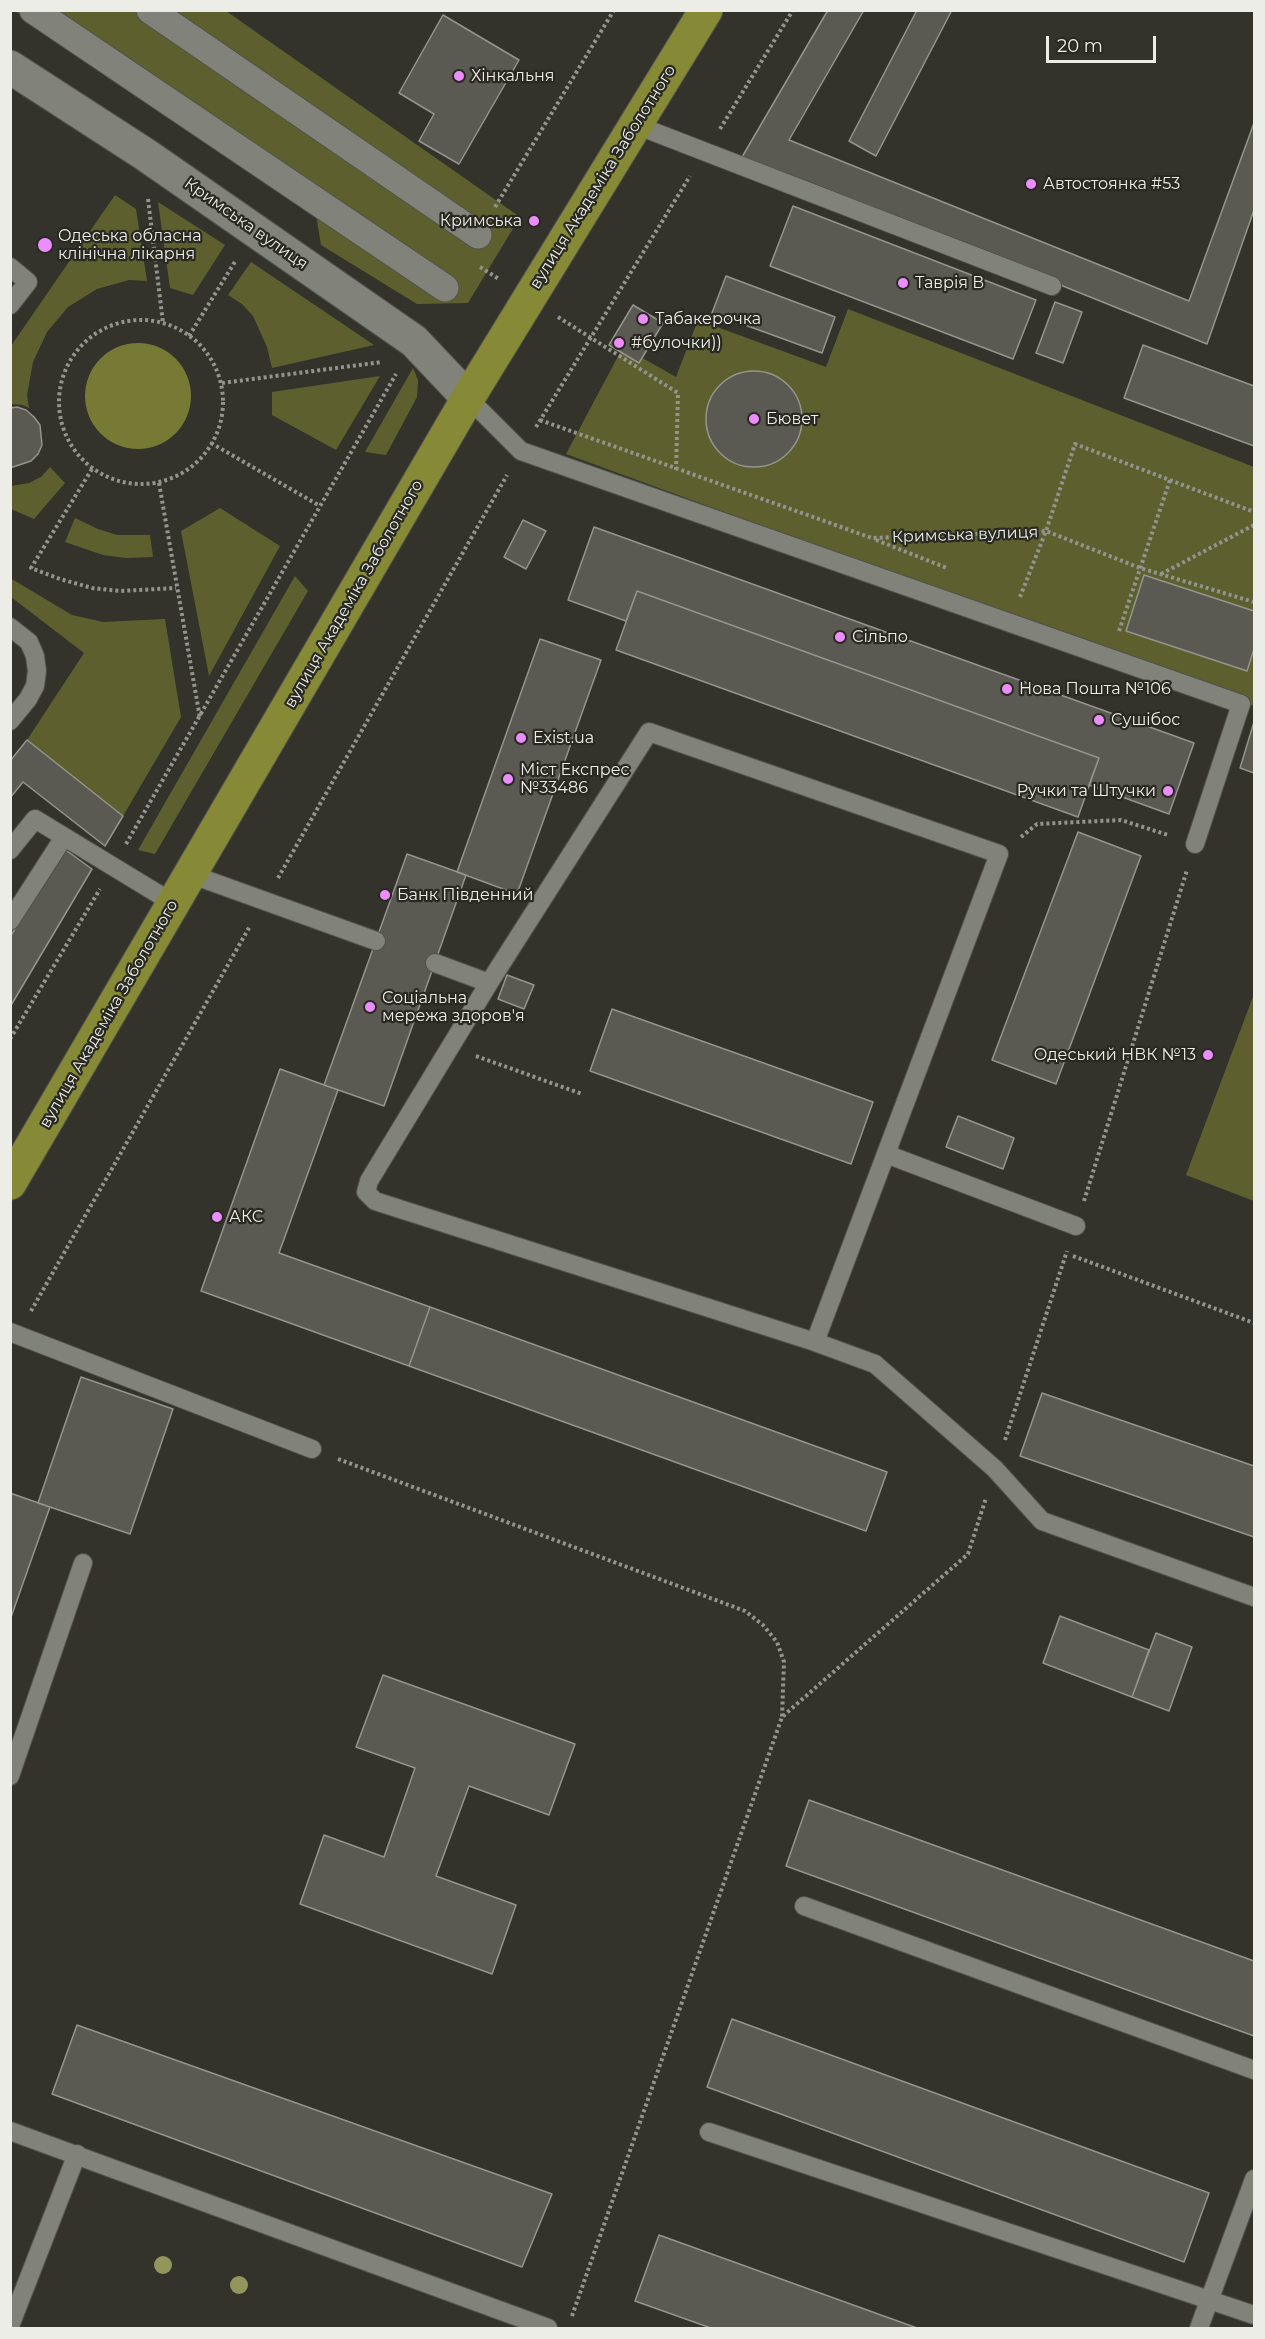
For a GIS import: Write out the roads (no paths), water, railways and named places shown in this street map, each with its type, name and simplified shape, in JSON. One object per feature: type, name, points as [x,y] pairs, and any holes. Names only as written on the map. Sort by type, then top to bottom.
[{"type":"highway","name":"вулиця Академіка Заболотного","points":[[10,1183],[468,398],[706,10]]},
{"type":"street","points":[[33,10],[445,288]]},
{"type":"street","points":[[150,10],[478,235]]},
{"type":"street","name":"Кримська вулиця","points":[[10,67],[146,155],[255,230],[468,398]]},
{"type":"lane","points":[[636,125],[1052,286]]},
{"type":"lane","points":[[10,267],[28,282],[10,305]]},
{"type":"lane","points":[[468,398],[521,451],[1241,704],[1195,844]]},
{"type":"lane","points":[[10,627],[29,642],[38,671],[35,686],[28,699],[10,721]]},
{"type":"lane","points":[[815,1342],[999,854],[649,732],[489,983],[369,1180],[366,1192],[375,1201],[815,1342],[875,1364],[995,1469],[1042,1521],[1254,1597]]},
{"type":"lane","points":[[10,849],[35,819],[173,903]]},
{"type":"lane","points":[[10,921],[64,837]]},
{"type":"lane","points":[[190,874],[376,941]]},
{"type":"lane","points":[[435,963],[489,983]]},
{"type":"lane","points":[[886,1154],[1076,1226]]},
{"type":"lane","points":[[14,1334],[312,1449]]},
{"type":"lane","points":[[10,1776],[83,1563]]},
{"type":"lane","points":[[804,1906],[1254,2070]]},
{"type":"lane","points":[[10,2131],[548,2328]]},
{"type":"lane","points":[[710,2132],[1254,2315]]},
{"type":"lane","points":[[10,2326],[77,2154]]},
{"type":"lane","points":[[1199,2328],[1254,2179]]},
{"type":"place","name":"Хінкальня","points":[[459,76]]},
{"type":"place","name":"Автостоянка #53","points":[[1031,184]]},
{"type":"place","name":"Кримська","points":[[534,221]]},
{"type":"place","name":"Одеська обласна клінічна лікарня","points":[[45,245]]},
{"type":"place","name":"Таврія В","points":[[903,283]]},
{"type":"place","name":"Табакерочка","points":[[643,319]]},
{"type":"place","name":"#булочки))","points":[[619,343]]},
{"type":"place","name":"Бювет","points":[[754,419]]},
{"type":"place","name":"Сільпо","points":[[840,637]]},
{"type":"place","name":"Нова Пошта №106","points":[[1007,689]]},
{"type":"place","name":"Сушібос","points":[[1099,720]]},
{"type":"place","name":"Exist.ua","points":[[521,738]]},
{"type":"place","name":"Міст Експрес №33486","points":[[508,779]]},
{"type":"place","name":"Ручки та Штучки","points":[[1168,791]]},
{"type":"place","name":"Банк Південний","points":[[385,895]]},
{"type":"place","name":"Соціальна мережа здоров'я","points":[[370,1007]]},
{"type":"place","name":"Одеський НВК №13","points":[[1208,1055]]},
{"type":"place","name":"АКС","points":[[217,1217]]}]
